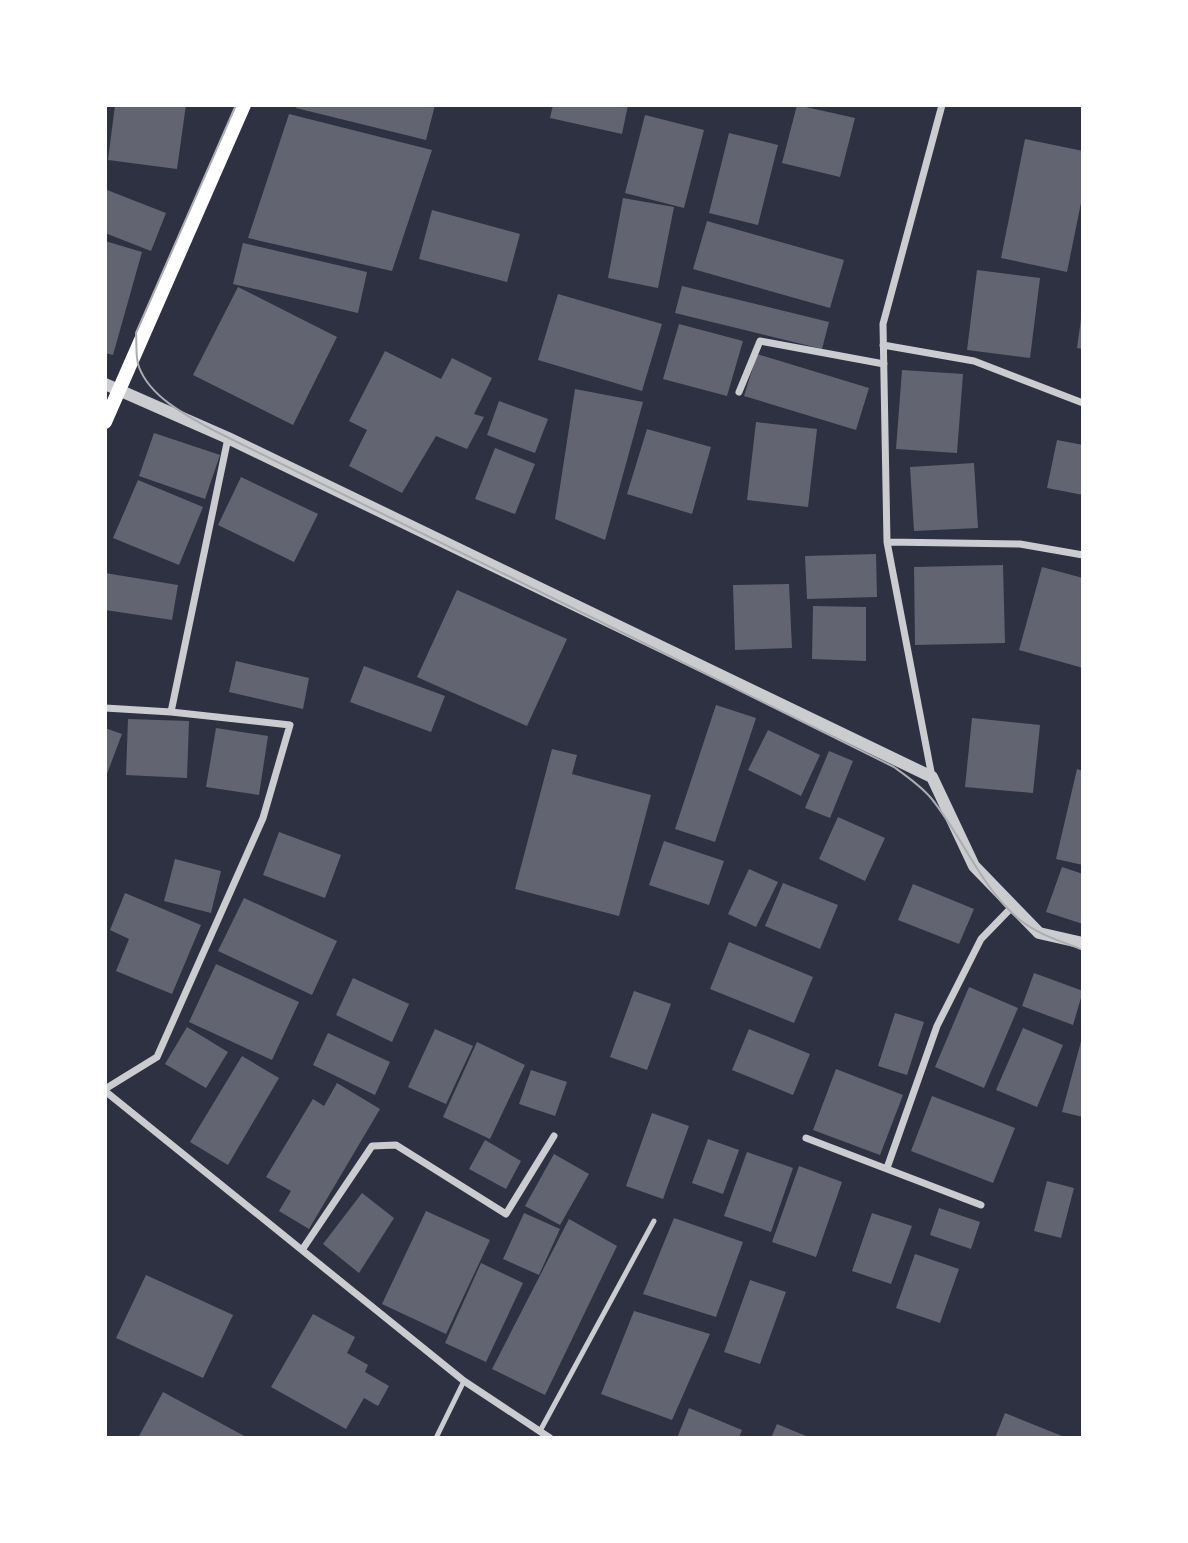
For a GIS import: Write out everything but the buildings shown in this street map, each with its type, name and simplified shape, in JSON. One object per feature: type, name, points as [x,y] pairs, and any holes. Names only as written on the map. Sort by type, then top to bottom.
[{"type":"main road","points":[[105,422],[112,387],[244,105]]},
{"type":"street","points":[[942,105],[883,324],[887,542],[932,777],[974,866],[1039,933],[1083,943]]},
{"type":"street","points":[[739,392],[760,341],[884,364]]},
{"type":"street","points":[[884,345],[974,361],[1083,403]]},
{"type":"street","points":[[112,387],[228,438],[932,777]]},
{"type":"street","points":[[171,712],[228,438]]},
{"type":"street","points":[[887,542],[1020,544],[1083,555]]},
{"type":"street","points":[[105,708],[290,725],[263,818],[157,1057],[105,1090],[464,1381],[550,1438]]},
{"type":"street","points":[[887,1168],[937,1026],[981,939],[1013,906]]},
{"type":"street","points":[[302,1250],[372,1146],[396,1145],[506,1214],[554,1136]]},
{"type":"street","points":[[806,1138],[981,1205]]},
{"type":"lane","points":[[540,1431],[654,1221]]},
{"type":"lane","points":[[436,1438],[464,1381]]},
{"type":"tram line","points":[[236,105],[136,333],[139,367],[144,378],[160,396],[181,412],[213,430],[894,767],[931,798],[1006,907],[1035,930],[1083,950]]}]
